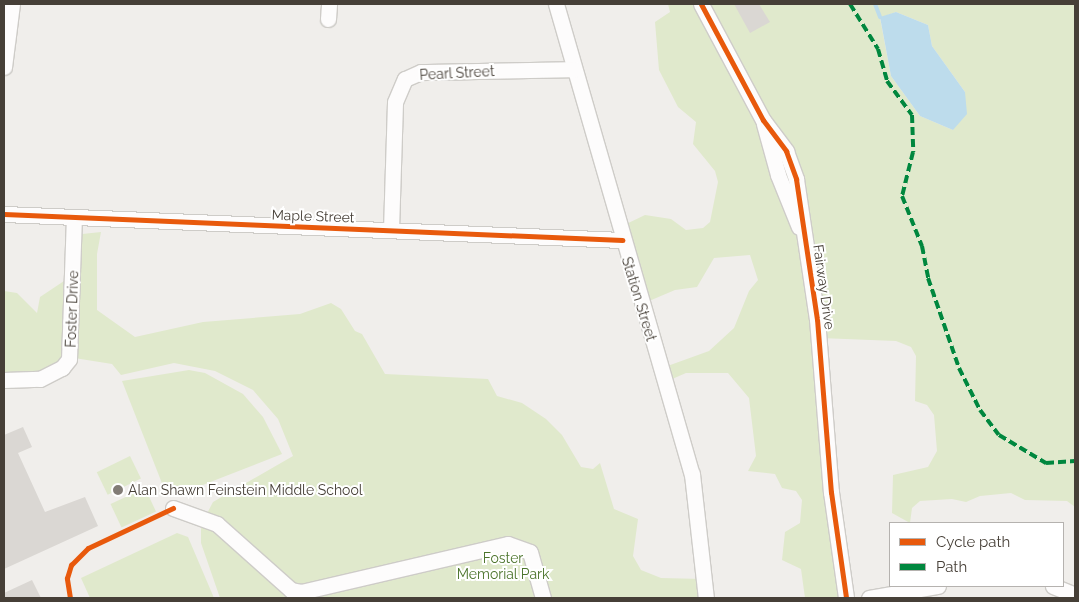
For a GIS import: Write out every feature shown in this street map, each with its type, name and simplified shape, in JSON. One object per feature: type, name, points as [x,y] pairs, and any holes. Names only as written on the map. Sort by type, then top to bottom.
[{"type":"street","points":[[4,67],[12,4]]},
{"type":"street","name":"Station Street","points":[[556,4],[622,240],[692,474],[706,598]]},
{"type":"street","name":"Fairway Drive","points":[[700,4],[764,120],[781,186],[806,239],[817,318],[831,492],[846,598]]},
{"type":"street","name":"Pearl Street","points":[[391,230],[395,102],[405,79],[421,72],[574,69]]},
{"type":"street","name":"Maple Street","points":[[4,214],[622,240]]},
{"type":"street","name":"Foster Drive","points":[[4,380],[40,379],[62,368],[69,359],[74,217]]},
{"type":"street","points":[[173,508],[217,524],[291,590],[301,592],[508,544],[530,552],[543,598]]},
{"type":"street","points":[[869,598],[932,587]]},
{"type":"street","points":[[1055,587],[1075,595]]},
{"type":"path","points":[[70,598],[67,578],[71,565],[88,548],[173,508]]},
{"type":"green space","points":[[668,4],[1075,4],[1075,507],[1067,501],[1025,500],[1011,493],[980,496],[966,502],[952,499],[920,501],[912,508],[910,522],[892,513],[893,475],[928,467],[937,451],[934,415],[927,405],[915,401],[916,356],[911,347],[896,341],[820,338],[845,598],[805,598],[801,569],[782,560],[785,532],[800,523],[802,500],[796,491],[782,488],[775,474],[748,471],[756,456],[749,398],[728,373],[686,373],[663,383],[662,368],[709,351],[734,328],[749,291],[758,280],[750,255],[714,258],[697,287],[675,290],[642,304],[620,227],[645,215],[671,219],[686,230],[703,228],[710,222],[718,182],[715,171],[693,144],[696,122],[678,107],[659,70],[655,22],[670,12]],"holes":[[[896,12],[928,25],[932,46],[965,92],[953,130],[920,116],[891,76],[880,18]]]},
{"type":"green space","name":"Foster Memorial Park","points":[[101,232],[97,254],[97,310],[135,337],[203,322],[300,314],[331,303],[341,309],[355,331],[362,334],[385,374],[488,379],[497,396],[522,403],[546,419],[562,435],[581,467],[593,469],[600,463],[614,509],[638,519],[633,556],[641,570],[661,578],[703,579],[706,598],[220,598],[201,543],[201,525],[213,502],[293,456],[278,419],[253,390],[215,371],[174,363],[121,375],[112,364],[68,357],[53,372],[4,379],[4,291],[17,293],[37,313],[40,297],[67,279],[73,235]]},
{"type":"green space","points":[[189,370],[205,373],[243,394],[263,417],[282,454],[177,495],[165,491],[122,381]]},
{"type":"green space","points":[[130,456],[141,478],[108,495],[97,472]]},
{"type":"green space","points":[[145,488],[156,512],[122,528],[111,504]]},
{"type":"green space","points":[[177,533],[188,537],[214,598],[90,598],[81,578]]},
{"type":"water","points":[[896,12],[928,25],[932,46],[965,92],[967,114],[953,130],[920,116],[891,76],[880,17]]},
{"type":"building","points":[[734,4],[759,4],[770,22],[750,33]]},
{"type":"building","points":[[23,427],[32,447],[18,453],[45,512],[85,497],[98,526],[4,569],[4,435]]},
{"type":"building","points":[[32,580],[41,598],[4,598],[4,593]]},
{"type":"waterway","points":[[875,4],[880,17]]},
{"type":"marked path","points":[[850,4],[878,49],[887,81],[912,115],[913,152],[902,196],[922,246],[928,278],[959,368],[980,410],[999,435],[1046,463],[1075,461]]},
{"type":"cycle path","points":[[701,4],[763,120],[786,151],[796,179],[817,319],[831,492],[846,598]]},
{"type":"cycle path","points":[[4,214],[622,240]]},
{"type":"cycle path","points":[[70,598],[67,578],[71,565],[88,548],[173,508]]},
{"type":"place","name":"Alan Shawn Feinstein Middle School","points":[[118,490]]}]
